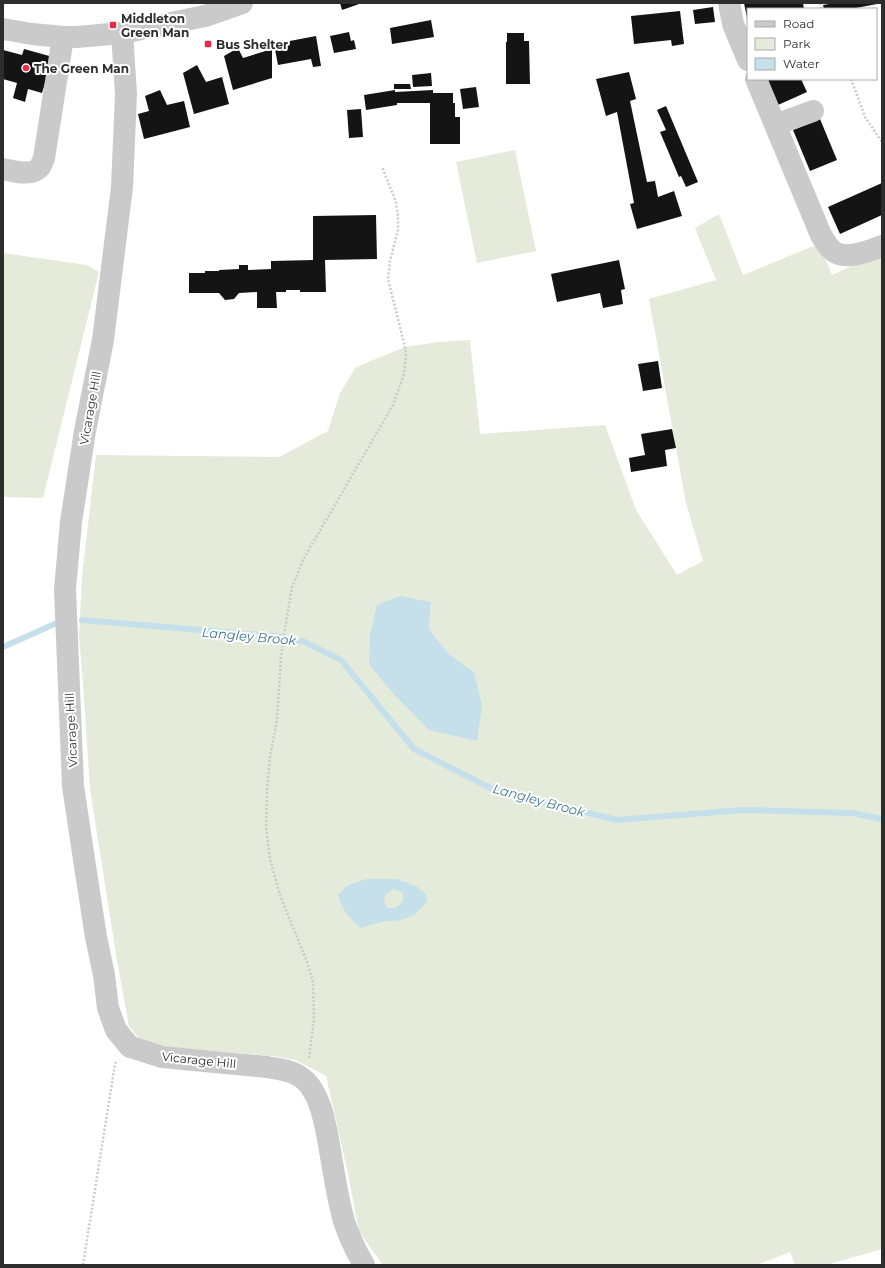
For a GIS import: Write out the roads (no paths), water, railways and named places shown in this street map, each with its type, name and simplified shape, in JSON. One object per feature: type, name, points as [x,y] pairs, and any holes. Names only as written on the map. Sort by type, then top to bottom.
[{"type":"street","points":[[3,29],[63,37],[122,33],[205,16],[242,3]]},
{"type":"street","points":[[729,3],[733,24],[747,58]]},
{"type":"street","name":"Vicarage Hill","points":[[122,33],[126,94],[122,187],[103,340],[85,431],[71,522],[65,589],[74,793],[96,937],[104,975],[108,1008],[116,1030],[130,1047],[162,1057],[284,1070],[300,1076],[307,1083],[317,1097],[327,1130],[344,1220],[354,1249],[364,1265]]},
{"type":"street","points":[[3,169],[18,172],[33,172],[39,168],[44,158],[63,37]]},
{"type":"street","points":[[756,80],[821,235],[833,251],[844,255],[859,254],[866,253],[882,246]]},
{"type":"street","points":[[775,125],[813,111]]},
{"type":"water","points":[[400,596],[431,602],[429,629],[449,654],[474,672],[482,706],[477,741],[429,730],[390,690],[369,664],[370,635],[377,605]]},
{"type":"water","points":[[366,879],[397,879],[416,886],[426,894],[427,901],[416,914],[401,920],[381,922],[361,928],[346,913],[339,900],[338,895],[348,885]],"holes":[[[394,889],[403,893],[403,901],[396,908],[388,908],[384,902],[385,895]]]},
{"type":"waterway","name":"Langley Brook","points":[[82,620],[274,636],[303,641],[341,660],[414,749],[494,790],[617,820],[742,810],[852,813],[882,819]]},
{"type":"waterway","name":"Langley Brook","points":[[3,647],[59,622]]},
{"type":"place","name":"Middleton Green Man","points":[[113,25]]},
{"type":"place","name":"Bus Shelter","points":[[208,44]]},
{"type":"place","name":"The Green Man","points":[[26,68]]}]
